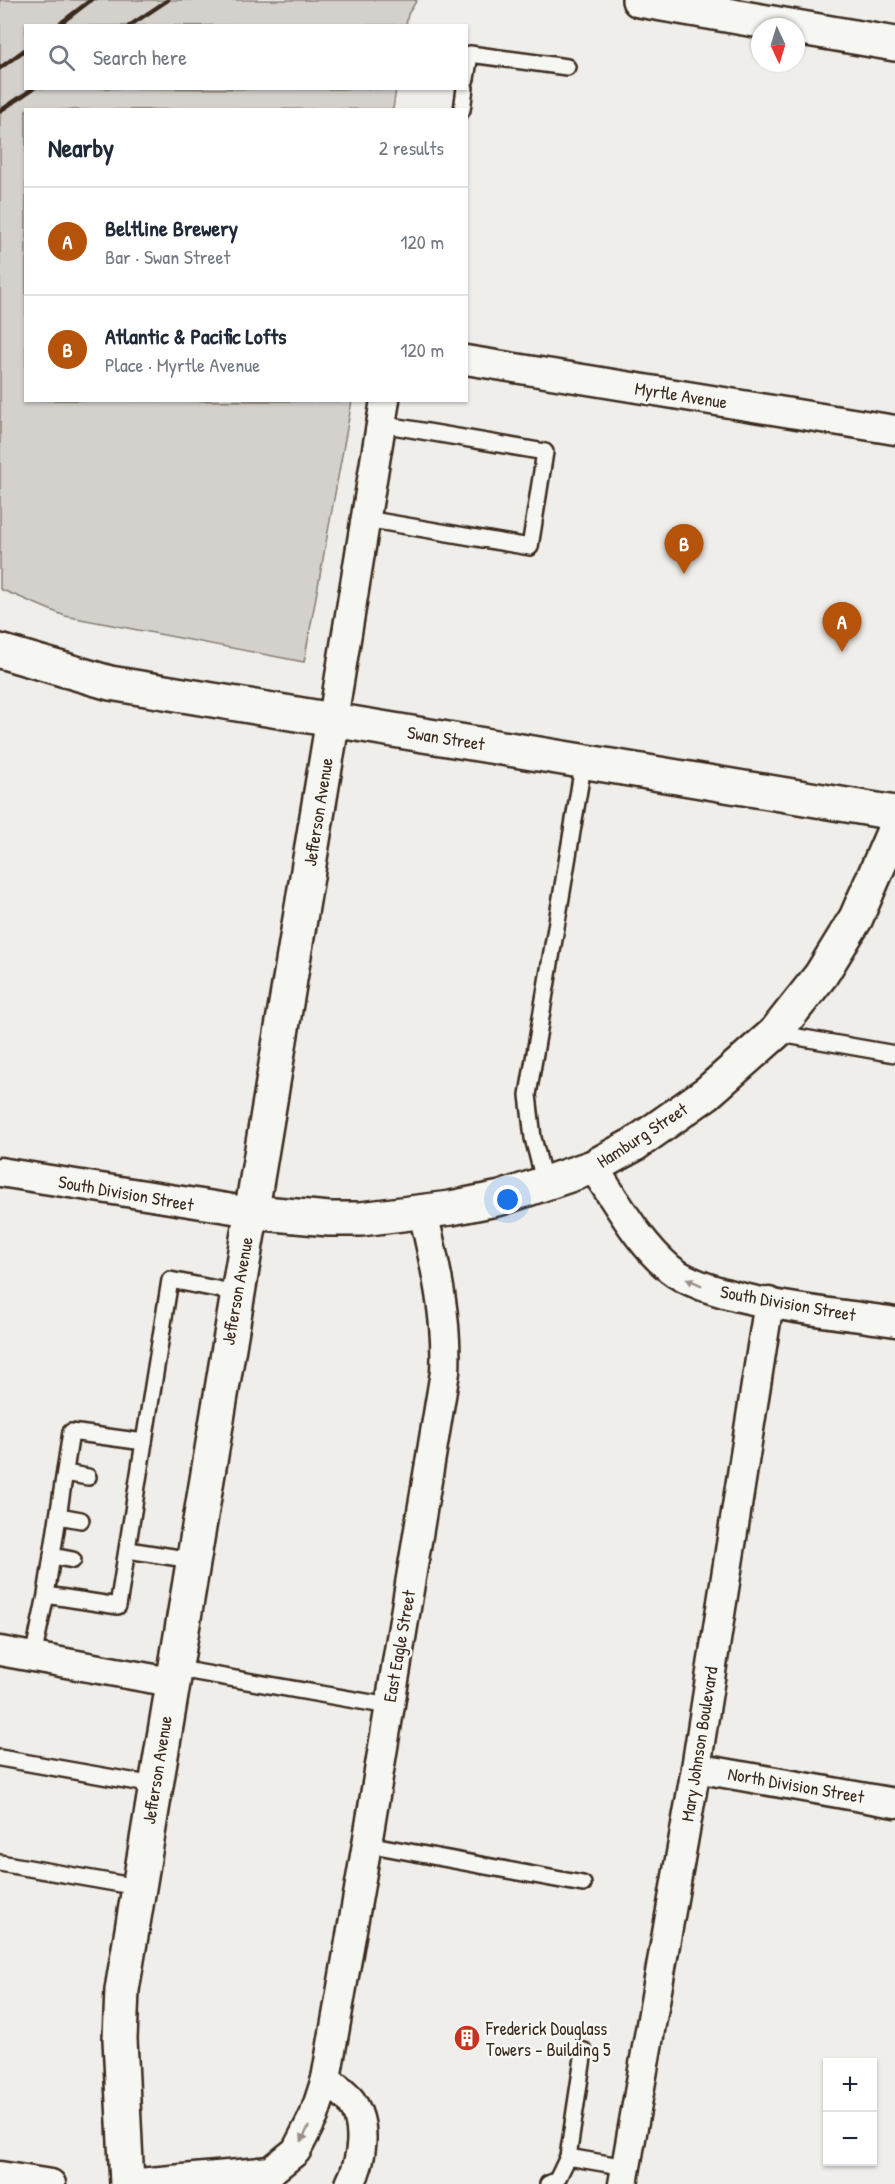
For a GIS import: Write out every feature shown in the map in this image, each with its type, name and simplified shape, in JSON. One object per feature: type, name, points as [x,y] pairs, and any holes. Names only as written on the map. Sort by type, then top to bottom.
[{"type":"street","points":[[639,0],[895,44]]},
{"type":"street","name":"Myrtle Avenue","points":[[468,360],[895,430]]},
{"type":"street","name":"Jefferson Avenue","points":[[127,2184],[120,2012],[138,1887],[252,1212],[383,412]]},
{"type":"street","name":"Swan Street","points":[[0,651],[110,683],[895,813]]},
{"type":"street","name":"Hamburg Street","points":[[252,1212],[330,1219],[361,1219],[423,1212],[501,1198],[545,1184],[593,1167],[635,1144],[707,1093],[775,1034],[821,975],[856,918],[895,828]]},
{"type":"street","name":"South Division Street","points":[[593,1167],[648,1248],[671,1269],[710,1289],[769,1302],[895,1322]]},
{"type":"street","name":"South Division Street","points":[[0,1172],[252,1212]]},
{"type":"street","name":"East Eagle Street","points":[[127,2184],[240,2180],[271,2171],[296,2151],[314,2116],[326,2079],[445,1372],[445,1335],[439,1287],[423,1212]]},
{"type":"street","name":"Mary Johnson Boulevard","points":[[624,2175],[696,1768],[769,1302]]},
{"type":"street","points":[[0,1651],[172,1675]]},
{"type":"street","name":"North Division Street","points":[[696,1768],[895,1803]]},
{"type":"street","points":[[326,2079],[351,2101],[359,2122],[362,2151],[350,2184]]},
{"type":"street","points":[[0,2176],[51,2184]]},
{"type":"lane","points":[[468,66],[470,54],[567,67]]},
{"type":"lane","points":[[462,108],[465,90]]},
{"type":"lane","points":[[366,519],[530,547],[544,463],[545,452],[383,412]]},
{"type":"lane","points":[[545,1184],[533,1138],[528,1095],[584,760]]},
{"type":"lane","points":[[775,1034],[895,1054]]},
{"type":"lane","points":[[46,1595],[118,1606],[118,1568],[128,1550],[126,1528],[132,1486],[144,1442],[170,1280],[237,1293]]},
{"type":"lane","points":[[33,1657],[46,1595],[71,1432],[144,1442]]},
{"type":"lane","points":[[65,1473],[88,1477]]},
{"type":"lane","points":[[59,1516],[81,1520]]},
{"type":"lane","points":[[128,1550],[192,1560]]},
{"type":"lane","points":[[52,1556],[73,1560]]},
{"type":"lane","points":[[172,1675],[389,1706]]},
{"type":"lane","points":[[0,1758],[154,1785]]},
{"type":"lane","points":[[367,1844],[583,1884]]},
{"type":"lane","points":[[0,1863],[138,1887]]},
{"type":"lane","points":[[548,2184],[556,2180],[568,2157],[584,2051]]},
{"type":"lane","points":[[568,2157],[624,2175]]},
{"type":"shaded area","points":[[0,0],[417,0],[408,14],[406,24],[24,24],[24,90],[396,90],[393,108],[24,108],[24,402],[352,402],[304,662],[65,616],[0,589]]},
{"type":"railway","points":[[60,24],[91,0]]},
{"type":"railway","points":[[132,24],[168,0]]},
{"type":"railway","points":[[0,68],[24,50]]},
{"type":"railway","points":[[0,111],[31,90]]},
{"type":"place","name":"Atlantic & Pacific Lofts","points":[[684,574]]},
{"type":"place","name":"Beltline Brewery","points":[[842,652]]},
{"type":"place","name":"Frederick Douglass Towers - Building 5","points":[[467,2038]]}]
